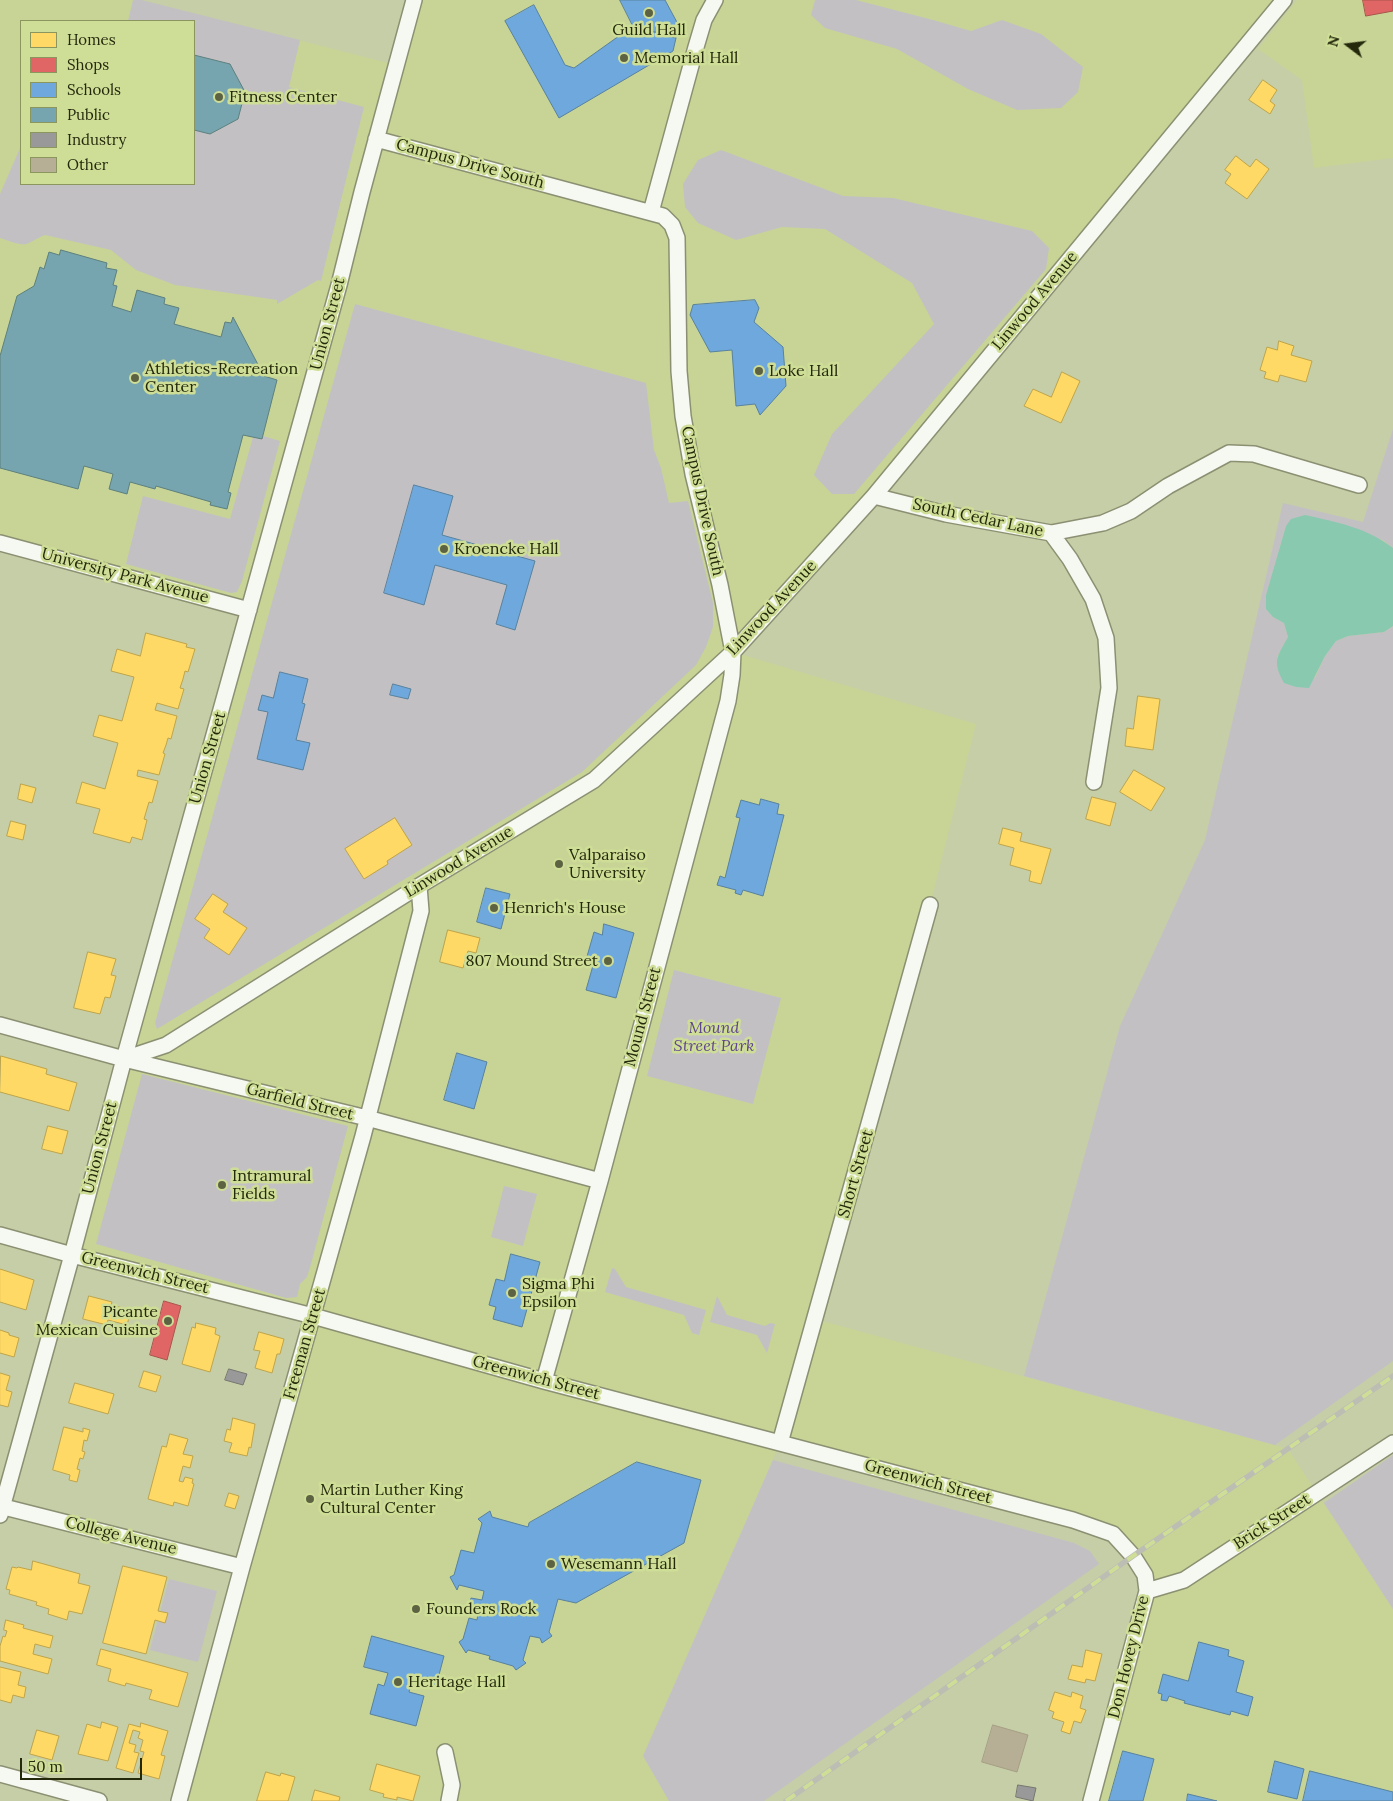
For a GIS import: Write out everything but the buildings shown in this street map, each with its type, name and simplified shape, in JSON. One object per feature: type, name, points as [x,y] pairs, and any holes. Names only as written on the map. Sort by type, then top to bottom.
[{"type":"street","name":"Union Street","points":[[1,1509],[339,285],[414,0]]},
{"type":"street","points":[[651,212],[704,20],[715,0]]},
{"type":"street","name":"Linwood Avenue","points":[[124,1059],[166,1045],[419,886],[594,780],[733,652],[874,496],[1284,0]]},
{"type":"street","name":"Campus Drive South","points":[[376,139],[651,212],[663,216],[672,224],[677,238],[683,416],[693,474],[718,576],[733,652]]},
{"type":"street","name":"South Cedar Lane","points":[[874,496],[946,514],[1051,533],[1103,523],[1131,511],[1194,471],[1229,453],[1254,454],[1359,485]]},
{"type":"street","points":[[1051,533],[1070,559],[1093,599],[1106,638],[1109,688],[1094,782]]},
{"type":"street","name":"University Park Avenue","points":[[0,543],[249,610]]},
{"type":"street","name":"Mound Street","points":[[544,1381],[600,1181],[728,701],[733,652]]},
{"type":"street","name":"Freeman Street","points":[[179,1801],[367,1118],[421,911],[419,886]]},
{"type":"street","name":"Short Street","points":[[780,1443],[930,905]]},
{"type":"street","name":"Garfield Street","points":[[0,1025],[124,1059],[367,1118],[600,1181]]},
{"type":"street","name":"Greenwich Street","points":[[0,1235],[313,1316],[544,1381],[1073,1520]]},
{"type":"street","name":"Brick Street","points":[[1147,1591],[1184,1580],[1393,1443]]},
{"type":"street","name":"College Avenue","points":[[1,1509],[242,1567]]},
{"type":"street","name":"Don Hovey Drive","points":[[1073,1520],[1112,1534],[1133,1556],[1145,1574],[1147,1591],[1091,1801]]},
{"type":"street","points":[[445,1752],[452,1785],[449,1801]]},
{"type":"street","points":[[0,1774],[99,1801]]},
{"type":"shaded area","name":"Valparaiso University","points":[[0,0],[142,0],[396,65],[414,0],[1284,0],[733,652],[976,724],[930,905],[815,1319],[1288,1449],[1393,1609],[1393,1801],[1091,1801],[1147,1591],[1112,1534],[780,1443],[644,1756],[669,1801],[179,1801],[313,1316],[72,1255],[249,611],[0,543]]},
{"type":"shaded area","points":[[1297,0],[1393,0],[1393,158],[1314,168],[1302,80],[1258,49]]},
{"type":"shaded area","points":[[1305,515],[1340,523],[1373,535],[1393,548],[1393,626],[1384,632],[1348,636],[1336,641],[1325,656],[1309,688],[1296,687],[1284,683],[1280,676],[1277,659],[1288,637],[1284,623],[1273,617],[1266,609],[1266,595],[1286,526],[1291,519]]},
{"type":"green space","points":[[133,0],[142,0],[300,40],[289,87],[364,107],[321,281],[318,280],[277,304],[277,300],[175,285],[136,270],[111,250],[45,235],[26,244],[18,244],[0,238],[0,194],[20,148],[20,185],[195,185],[195,20],[128,20]]},
{"type":"green space","points":[[815,0],[856,0],[971,31],[1002,20],[1041,34],[1083,67],[1078,92],[1061,108],[1017,110],[968,89],[897,49],[825,28],[811,15]]},
{"type":"green space","points":[[721,150],[843,196],[893,198],[1032,231],[1049,248],[1046,269],[854,494],[832,494],[814,475],[832,434],[934,324],[912,283],[825,229],[782,227],[736,240],[698,223],[685,207],[683,184],[698,160]]},
{"type":"green space","points":[[355,304],[646,383],[654,450],[661,468],[669,503],[688,501],[713,603],[713,627],[706,647],[696,665],[582,772],[157,1029],[155,1023]]},
{"type":"green space","points":[[1393,429],[1393,548],[1383,540],[1286,526],[1266,595],[1266,609],[1273,617],[1284,623],[1288,637],[1277,657],[1315,678],[1325,656],[1336,641],[1348,636],[1384,632],[1393,626],[1393,1361],[1275,1445],[1024,1376],[1120,1026],[1205,840],[1283,503],[1363,522]]},
{"type":"green space","points":[[263,436],[280,441],[242,581],[237,592],[231,593],[126,564],[143,496],[230,519],[253,437],[261,439]]},
{"type":"green space","name":"Mound Street Park","points":[[674,970],[781,998],[753,1104],[647,1076]]},
{"type":"green space","name":"Intramural Fields","points":[[142,1074],[348,1126],[311,1264],[307,1277],[300,1284],[297,1297],[286,1298],[96,1244]]},
{"type":"green space","points":[[504,1186],[537,1194],[523,1246],[491,1237]]},
{"type":"green space","points":[[612,1268],[615,1269],[626,1287],[706,1310],[699,1335],[692,1333],[684,1315],[605,1292]]},
{"type":"green space","points":[[717,1296],[727,1315],[765,1326],[770,1323],[775,1324],[767,1353],[757,1335],[710,1322]]},
{"type":"green space","points":[[1393,1455],[1393,1609],[1324,1503]]},
{"type":"green space","points":[[773,1460],[1074,1543],[1090,1551],[1099,1564],[764,1801],[669,1801],[643,1756]]},
{"type":"green space","points":[[169,1579],[217,1591],[198,1662],[150,1650]]},
{"type":"railway","points":[[786,1801],[1133,1556],[1393,1376]]},
{"type":"place","name":"Guild Hall","points":[[649,13]]},
{"type":"place","name":"Memorial Hall","points":[[624,58]]},
{"type":"place","name":"Fitness Center","points":[[219,97]]},
{"type":"place","name":"Loke Hall","points":[[759,371]]},
{"type":"place","name":"Athletics-Recreation Center","points":[[135,378]]},
{"type":"place","name":"Kroencke Hall","points":[[444,549]]},
{"type":"place","name":"Valparaiso University","points":[[559,864]]},
{"type":"place","name":"Henrich's House","points":[[494,908]]},
{"type":"place","name":"807 Mound Street","points":[[608,961]]},
{"type":"place","name":"Intramural Fields","points":[[222,1185]]},
{"type":"place","name":"Sigma Phi Epsilon","points":[[512,1293]]},
{"type":"place","name":"Picante Mexican Cuisine","points":[[168,1321]]},
{"type":"place","name":"Martin Luther King Cultural Center","points":[[310,1499]]},
{"type":"place","name":"Wesemann Hall","points":[[551,1564]]},
{"type":"place","name":"Founders Rock","points":[[416,1609]]},
{"type":"place","name":"Heritage Hall","points":[[398,1682]]}]
